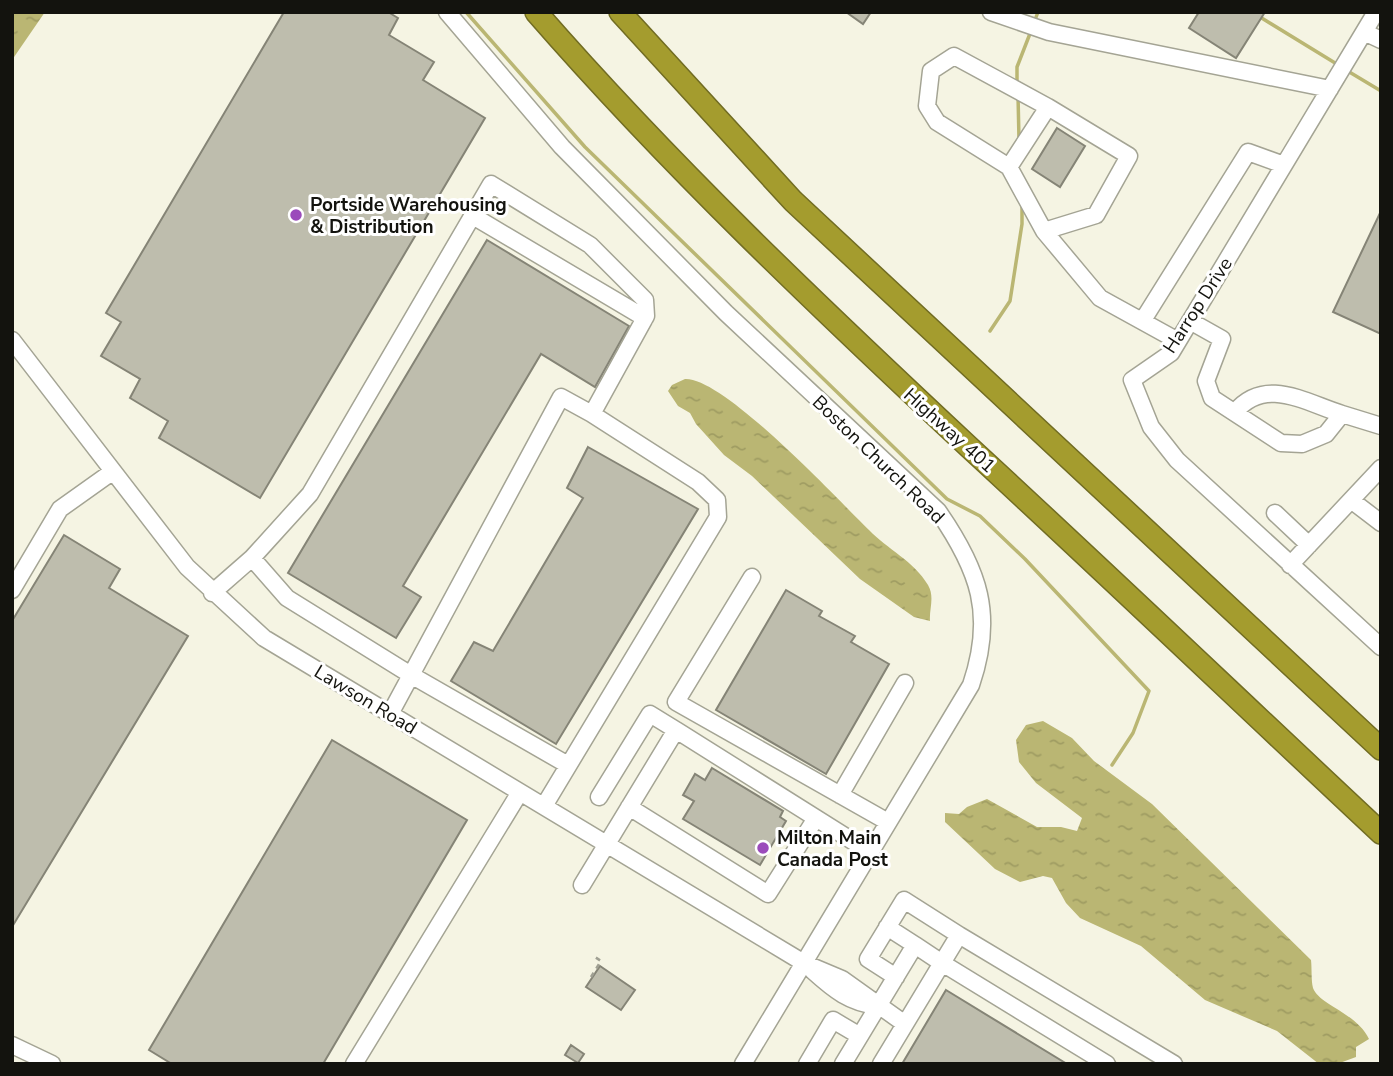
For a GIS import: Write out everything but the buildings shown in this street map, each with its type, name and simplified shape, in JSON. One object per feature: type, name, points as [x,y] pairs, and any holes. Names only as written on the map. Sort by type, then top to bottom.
[{"type":"highway","name":"Highway 401","points":[[536,12],[606,93],[890,375],[1381,833]]},
{"type":"highway","points":[[620,12],[793,201],[1381,749]]},
{"type":"street","name":"Boston Church Road","points":[[447,12],[562,146],[726,313],[938,512],[959,541],[980,595],[984,619],[979,662],[971,685],[743,1064]]},
{"type":"street","points":[[991,12],[1049,32],[1330,89]]},
{"type":"street","name":"Harrop Drive","points":[[1376,12],[1171,353],[1132,380],[1151,427],[1177,460],[1381,647]]},
{"type":"street","points":[[1364,32],[1381,40]]},
{"type":"street","points":[[1044,231],[1096,215],[1129,156],[1048,107],[954,56],[931,71],[927,106],[937,122],[1009,167],[1044,231],[1100,298],[1178,341]]},
{"type":"street","points":[[1009,167],[1048,107]]},
{"type":"street","points":[[1143,320],[1248,152],[1284,165]]},
{"type":"street","points":[[212,593],[252,558],[310,494],[491,184],[590,245],[645,300],[645,318],[592,414]]},
{"type":"street","points":[[473,216],[645,318]]},
{"type":"street","points":[[1190,321],[1222,339],[1206,381],[1212,398],[1281,443],[1291,445],[1326,434],[1342,414]]},
{"type":"street","name":"Lawson Road","points":[[12,340],[158,532],[212,593],[264,638],[804,962],[833,990],[856,1003],[878,1006],[905,1024]]},
{"type":"street","points":[[1235,412],[1245,400],[1264,392],[1282,395],[1381,426]]},
{"type":"street","points":[[390,714],[561,397],[592,414],[698,482],[717,500],[718,517],[544,806]]},
{"type":"street","points":[[1290,565],[1381,468]]},
{"type":"street","points":[[12,590],[60,509],[112,472]]},
{"type":"street","points":[[1351,500],[1381,523]]},
{"type":"street","points":[[1275,513],[1309,545]]},
{"type":"street","points":[[252,558],[287,598],[411,675],[568,765]]},
{"type":"street","points":[[752,577],[676,702],[888,822]]},
{"type":"street","points":[[840,794],[905,683]]},
{"type":"street","points":[[599,797],[650,714],[870,852]]},
{"type":"street","points":[[582,885],[676,730]]},
{"type":"street","points":[[617,767],[643,783]]},
{"type":"street","points":[[354,1064],[520,792]]},
{"type":"street","points":[[629,807],[768,894],[816,818]]},
{"type":"street","points":[[895,977],[868,959],[904,900],[1154,1059],[1174,1064]]},
{"type":"street","points":[[887,927],[1107,1064]]},
{"type":"street","points":[[881,1064],[959,935]]},
{"type":"street","points":[[843,1064],[915,945]]},
{"type":"street","points":[[807,1064],[834,1020],[860,1036]]},
{"type":"street","points":[[12,1045],[52,1064]]},
{"type":"path","points":[[591,977],[601,961],[592,955]]},
{"type":"water","points":[[12,12],[45,12],[12,60]]},
{"type":"water","points":[[685,379],[703,384],[752,418],[876,537],[908,562],[930,590],[930,621],[914,617],[860,579],[752,476],[724,455],[696,424],[690,413],[678,406],[668,391],[672,385]]},
{"type":"water","points":[[1043,721],[1072,738],[1094,761],[1152,804],[1311,960],[1312,985],[1317,994],[1356,1022],[1369,1039],[1356,1047],[1356,1057],[1337,1064],[1319,1064],[1277,1031],[1205,1000],[1141,946],[1080,918],[1066,903],[1052,878],[1043,876],[1020,882],[995,869],[945,822],[945,813],[959,814],[967,807],[987,799],[1037,827],[1061,827],[1077,831],[1082,818],[1036,783],[1019,762],[1016,740],[1026,725]]},
{"type":"waterway","points":[[466,12],[585,147],[947,499],[980,516],[1025,559],[1149,691],[1133,733],[1112,765]]},
{"type":"waterway","points":[[1035,20],[1038,12]]},
{"type":"waterway","points":[[1260,17],[1340,66]]},
{"type":"waterway","points":[[1017,84],[1017,67],[1031,31]]},
{"type":"waterway","points":[[1346,70],[1381,91]]},
{"type":"waterway","points":[[1018,95],[1019,140]]},
{"type":"waterway","points":[[990,331],[1010,301],[1022,224],[1022,203]]},
{"type":"place","name":"Portside Warehousing & Distribution","points":[[296,215]]},
{"type":"place","name":"Milton Main Canada Post","points":[[763,848]]}]
